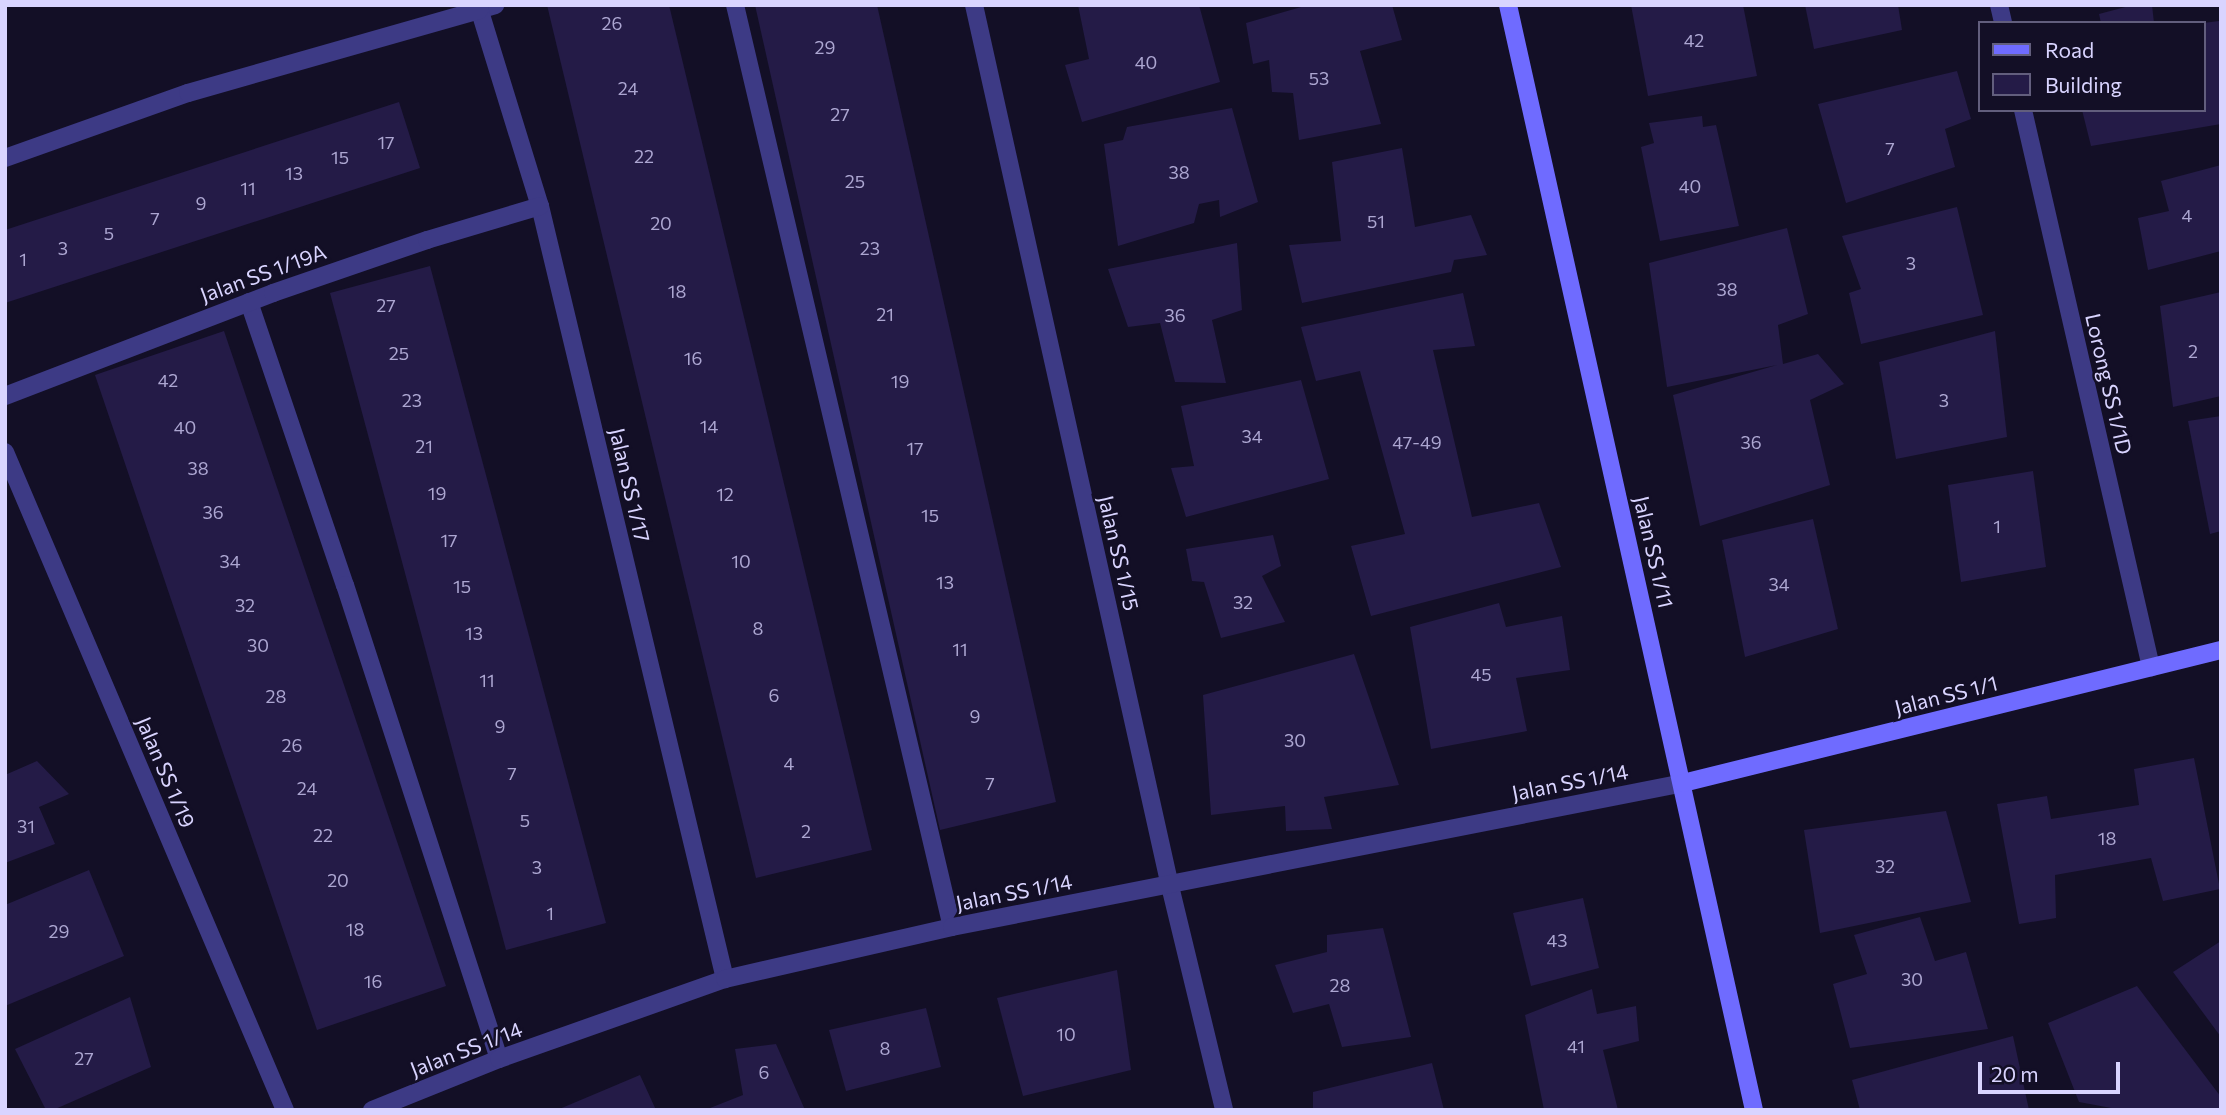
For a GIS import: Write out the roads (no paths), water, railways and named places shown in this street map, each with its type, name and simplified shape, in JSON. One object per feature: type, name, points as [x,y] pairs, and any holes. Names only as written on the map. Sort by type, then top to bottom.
[{"type":"street","points":[[735,5],[952,927]]},
{"type":"street","name":"Jalan SS 1/15","points":[[974,5],[1170,886],[1224,1110]]},
{"type":"street","name":"Jalan SS 1/11","points":[[1508,5],[1754,1110]]},
{"type":"street","points":[[5,158],[188,93],[484,7]]},
{"type":"street","name":"Jalan SS 1/17","points":[[484,7],[540,206],[725,979]]},
{"type":"street","name":"Lorong SS 1/1D","points":[[2023,112],[2151,667]]},
{"type":"street","name":"Jalan SS 1/19A","points":[[5,396],[249,302],[426,240],[540,206]]},
{"type":"street","points":[[249,302],[350,598],[499,1059]]},
{"type":"street","name":"Jalan SS 1/19","points":[[5,452],[285,1110]]},
{"type":"street","name":"Jalan SS 1/1","points":[[1683,783],[2221,650]]},
{"type":"street","name":"Jalan SS 1/14","points":[[372,1110],[499,1059],[725,979],[952,927],[1683,783]]}]
